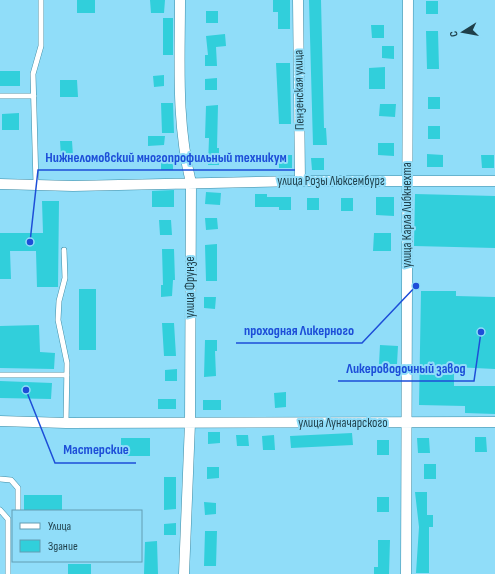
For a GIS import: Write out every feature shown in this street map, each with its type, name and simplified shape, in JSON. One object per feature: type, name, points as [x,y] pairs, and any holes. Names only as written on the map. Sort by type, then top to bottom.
[{"type":"street","name":"улица Фрунзе","points":[[180,0],[179,106],[183,151],[190,183],[190,423],[184,574]]},
{"type":"street","name":"Пензенская улица","points":[[298,0],[300,181]]},
{"type":"street","name":"улица Карла Либкнехта","points":[[406,574],[405,422],[408,0]]},
{"type":"street","name":"улица Розы Люксембург","points":[[0,184],[73,186],[300,181],[495,181]]},
{"type":"street","name":"улица Луначарского","points":[[0,421],[66,423],[495,422]]},
{"type":"lane","points":[[36,184],[33,74],[41,46],[41,0]]},
{"type":"lane","points":[[0,96],[34,96]]},
{"type":"lane","points":[[64,250],[65,278],[59,301],[58,320],[67,363],[66,423]]},
{"type":"lane","points":[[0,375],[67,375]]},
{"type":"lane","points":[[0,479],[11,480],[18,488],[18,510]]},
{"type":"lane","points":[[0,510],[8,519],[8,574]]},
{"type":"building","points":[[77,0],[95,0],[95,13],[77,13]]},
{"type":"building","points":[[150,0],[165,0],[164,13],[151,13]]},
{"type":"building","points":[[273,0],[290,0],[290,29],[278,29],[278,12],[273,12]]},
{"type":"building","points":[[309,0],[321,0],[324,128],[326,128],[327,145],[313,145]]},
{"type":"building","points":[[426,1],[438,1],[438,14],[426,14]]},
{"type":"building","points":[[206,11],[218,11],[218,23],[206,23]]},
{"type":"building","points":[[163,18],[173,18],[173,55],[163,55]]},
{"type":"building","points":[[371,25],[384,25],[384,38],[372,38]]},
{"type":"building","points":[[426,31],[438,31],[439,69],[427,69]]},
{"type":"building","points":[[225,34],[226,46],[216,47],[217,66],[205,66],[205,55],[208,55],[206,36]]},
{"type":"building","points":[[382,46],[394,46],[394,59],[382,58]]},
{"type":"building","points":[[276,63],[290,63],[291,124],[279,124]]},
{"type":"building","points":[[385,67],[385,89],[369,89],[369,68]]},
{"type":"building","points":[[0,71],[20,71],[20,86],[0,86]]},
{"type":"building","points":[[164,75],[164,86],[154,87],[153,76]]},
{"type":"building","points":[[217,78],[217,90],[205,90],[205,79]]},
{"type":"building","points":[[60,80],[77,80],[78,97],[60,97]]},
{"type":"building","points":[[428,97],[440,97],[440,109],[428,109]]},
{"type":"building","points":[[161,103],[173,103],[174,133],[162,133]]},
{"type":"building","points":[[380,104],[396,104],[395,117],[379,116]]},
{"type":"building","points":[[218,105],[217,148],[219,148],[219,165],[208,165],[209,138],[205,138],[206,106]]},
{"type":"building","points":[[19,113],[19,130],[2,130],[2,114]]},
{"type":"building","points":[[428,126],[440,126],[440,139],[428,139]]},
{"type":"building","points":[[148,136],[165,136],[164,145],[148,146]]},
{"type":"building","points":[[60,141],[72,141],[73,156],[61,156]]},
{"type":"building","points":[[378,143],[394,143],[394,156],[378,155]]},
{"type":"building","points":[[427,154],[443,155],[443,167],[427,167]]},
{"type":"building","points":[[279,155],[292,155],[292,168],[279,168]]},
{"type":"building","points":[[481,155],[494,155],[494,168],[482,168]]},
{"type":"building","points":[[311,158],[324,158],[324,170],[312,170]]},
{"type":"building","points":[[161,159],[173,159],[173,170],[161,170]]},
{"type":"building","points":[[174,190],[174,207],[152,207],[152,191]]},
{"type":"building","points":[[206,192],[221,193],[220,205],[205,204]]},
{"type":"building","points":[[255,194],[267,194],[267,197],[291,197],[291,210],[279,210],[279,207],[255,207]]},
{"type":"building","points":[[415,194],[495,196],[495,248],[414,246]]},
{"type":"building","points":[[376,197],[394,197],[394,216],[376,215]]},
{"type":"building","points":[[307,198],[319,198],[319,210],[307,210]]},
{"type":"building","points":[[341,198],[353,198],[353,211],[341,211]]},
{"type":"building","points":[[42,201],[59,201],[58,287],[37,287],[36,251],[10,251],[11,279],[0,279],[0,233],[43,233]]},
{"type":"building","points":[[205,218],[217,218],[218,229],[206,230]]},
{"type":"building","points":[[159,220],[171,220],[172,235],[160,235]]},
{"type":"building","points":[[374,233],[391,233],[391,251],[373,251]]},
{"type":"building","points":[[217,244],[217,281],[206,281],[205,245]]},
{"type":"building","points":[[162,249],[174,249],[175,280],[173,280],[172,296],[161,297],[161,285],[163,285]]},
{"type":"building","points":[[79,289],[96,289],[96,350],[79,350]]},
{"type":"building","points":[[421,291],[456,291],[456,296],[495,297],[495,369],[454,367],[454,386],[495,386],[495,414],[465,413],[465,406],[419,405]]},
{"type":"building","points":[[204,297],[216,297],[215,309],[204,308]]},
{"type":"building","points":[[162,323],[174,323],[176,356],[164,356]]},
{"type":"building","points":[[39,325],[40,352],[55,353],[54,369],[0,368],[0,326]]},
{"type":"building","points":[[205,340],[217,340],[217,351],[215,351],[216,376],[204,377]]},
{"type":"building","points":[[380,345],[398,346],[397,364],[379,364]]},
{"type":"building","points":[[177,369],[177,381],[165,381],[165,370]]},
{"type":"building","points":[[0,381],[52,383],[51,399],[0,398]]},
{"type":"building","points":[[286,392],[286,407],[275,408],[274,393]]},
{"type":"building","points":[[158,399],[176,399],[176,409],[158,409]]},
{"type":"building","points":[[203,400],[221,400],[221,410],[203,410]]},
{"type":"building","points":[[208,432],[220,432],[220,443],[208,444]]},
{"type":"building","points":[[352,433],[353,445],[291,448],[290,436]]},
{"type":"building","points":[[236,435],[248,435],[249,446],[237,446]]},
{"type":"building","points":[[274,435],[275,450],[263,450],[262,436]]},
{"type":"building","points":[[475,437],[486,437],[487,452],[475,452]]},
{"type":"building","points":[[121,438],[150,438],[150,456],[121,456]]},
{"type":"building","points":[[417,438],[429,438],[430,453],[418,453]]},
{"type":"building","points":[[377,440],[389,440],[389,455],[377,455]]},
{"type":"building","points":[[424,464],[436,464],[436,479],[424,479]]},
{"type":"building","points":[[207,467],[219,467],[219,478],[207,479]]},
{"type":"building","points":[[164,477],[176,477],[176,509],[164,510]]},
{"type":"building","points":[[415,492],[427,492],[427,515],[433,515],[433,527],[429,527],[429,573],[416,573],[419,527]]},
{"type":"building","points":[[24,495],[62,495],[62,510],[24,510]]},
{"type":"building","points":[[377,497],[389,497],[389,512],[377,512]]},
{"type":"building","points":[[204,502],[216,503],[216,514],[205,515]]},
{"type":"building","points":[[176,523],[176,535],[164,535],[164,524]]},
{"type":"building","points":[[205,531],[217,531],[216,566],[204,566]]},
{"type":"building","points":[[378,540],[390,540],[389,574],[374,574],[374,567],[378,567]]},
{"type":"building","points":[[157,541],[158,574],[144,574],[145,542]]},
{"type":"building","points":[[68,564],[91,564],[91,574],[68,574]]},
{"type":"place","name":"Нижнеломовский многопрофильный техникум","points":[[30,242]]},
{"type":"place","name":"проходная Ликерного","points":[[416,286]]},
{"type":"place","name":"Ликероводочный завод","points":[[481,332]]},
{"type":"place","name":"Мастерские","points":[[26,390]]}]
